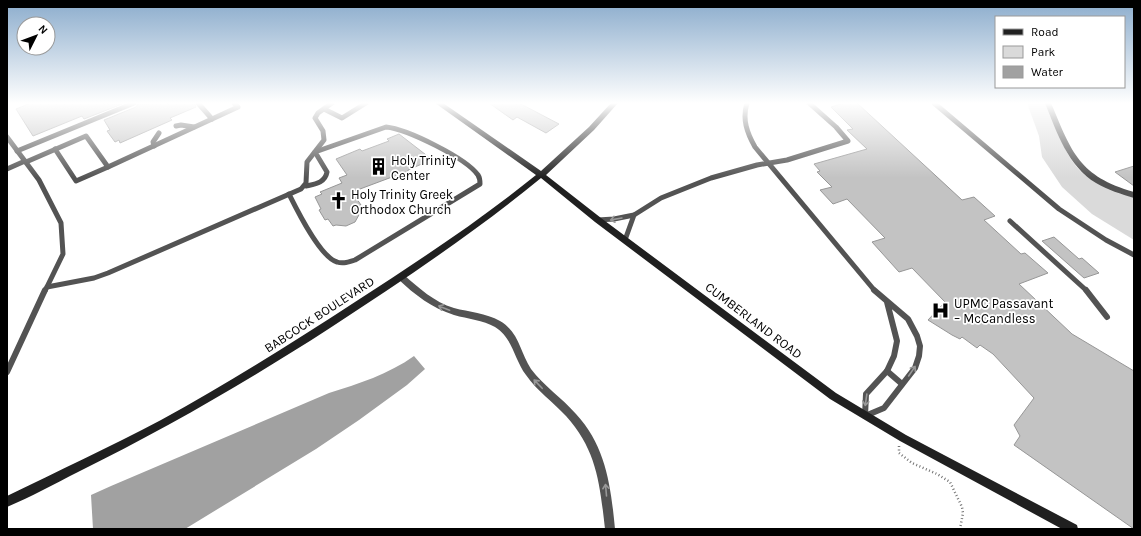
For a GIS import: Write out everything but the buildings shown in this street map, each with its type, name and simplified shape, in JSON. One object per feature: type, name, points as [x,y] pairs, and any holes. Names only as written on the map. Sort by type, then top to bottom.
[{"type":"main road","name":"CUMBERLAND ROAD","points":[[474,128],[542,176],[800,372],[865,416],[1073,529]]},
{"type":"main road","name":"BABCOCK BOULEVARD","points":[[7,502],[163,424],[228,387],[323,328],[473,228],[542,176],[592,128]]},
{"type":"street","points":[[1059,128],[1075,162],[1086,174],[1097,181],[1120,191],[1134,194]]},
{"type":"street","points":[[401,276],[433,304],[490,321],[502,327],[509,334],[516,344],[525,367],[534,379],[580,425],[592,443],[600,460],[606,482],[610,529]]},
{"type":"lane","points":[[17,151],[73,128]]},
{"type":"lane","points":[[55,149],[76,181],[192,128]]},
{"type":"lane","points":[[306,186],[308,176],[305,166],[324,140],[321,128]]},
{"type":"lane","points":[[315,152],[382,128]]},
{"type":"lane","points":[[289,194],[316,243],[331,260],[340,263],[355,260],[481,182],[479,175],[457,157],[395,128]]},
{"type":"lane","points":[[747,128],[755,147],[768,163],[875,291],[908,319],[916,332],[920,346],[919,356],[915,368],[884,408],[865,416],[866,394],[887,371],[894,356],[896,341],[894,326],[887,302]]},
{"type":"lane","points":[[598,220],[614,219],[634,215],[661,198],[711,178],[768,163],[794,158],[848,141],[837,128]]},
{"type":"lane","points":[[963,128],[1059,209],[1106,240],[1134,255]]},
{"type":"lane","points":[[154,146],[153,142],[155,137],[160,133]]},
{"type":"lane","points":[[7,168],[86,136],[108,167]]},
{"type":"lane","points":[[7,137],[39,180],[61,223],[63,254],[7,372]]},
{"type":"lane","points":[[47,286],[94,278],[108,273],[306,186],[322,181],[327,175],[327,172],[315,152]]},
{"type":"lane","points":[[625,240],[634,215]]},
{"type":"lane","points":[[1010,221],[1085,289],[1107,317]]},
{"type":"lane","points":[[887,371],[902,384]]},
{"type":"path","points":[[903,438],[898,448],[900,453],[912,462],[943,477],[950,482],[955,489],[963,514],[960,529]]},
{"type":"green space","points":[[1036,128],[1056,128],[1070,158],[1077,168],[1086,176],[1105,186],[1134,196],[1134,240],[1092,214],[1062,187],[1042,157],[1039,136]]},
{"type":"water","points":[[414,356],[425,369],[407,385],[316,449],[185,529],[93,529],[91,495],[329,393],[384,373]]},
{"type":"place","name":"Holy Trinity Center","points":[[378,167]]},
{"type":"place","name":"Holy Trinity Greek Orthodox Church","points":[[338,201]]},
{"type":"place","name":"UPMC Passavant – McCandless","points":[[941,310]]}]
